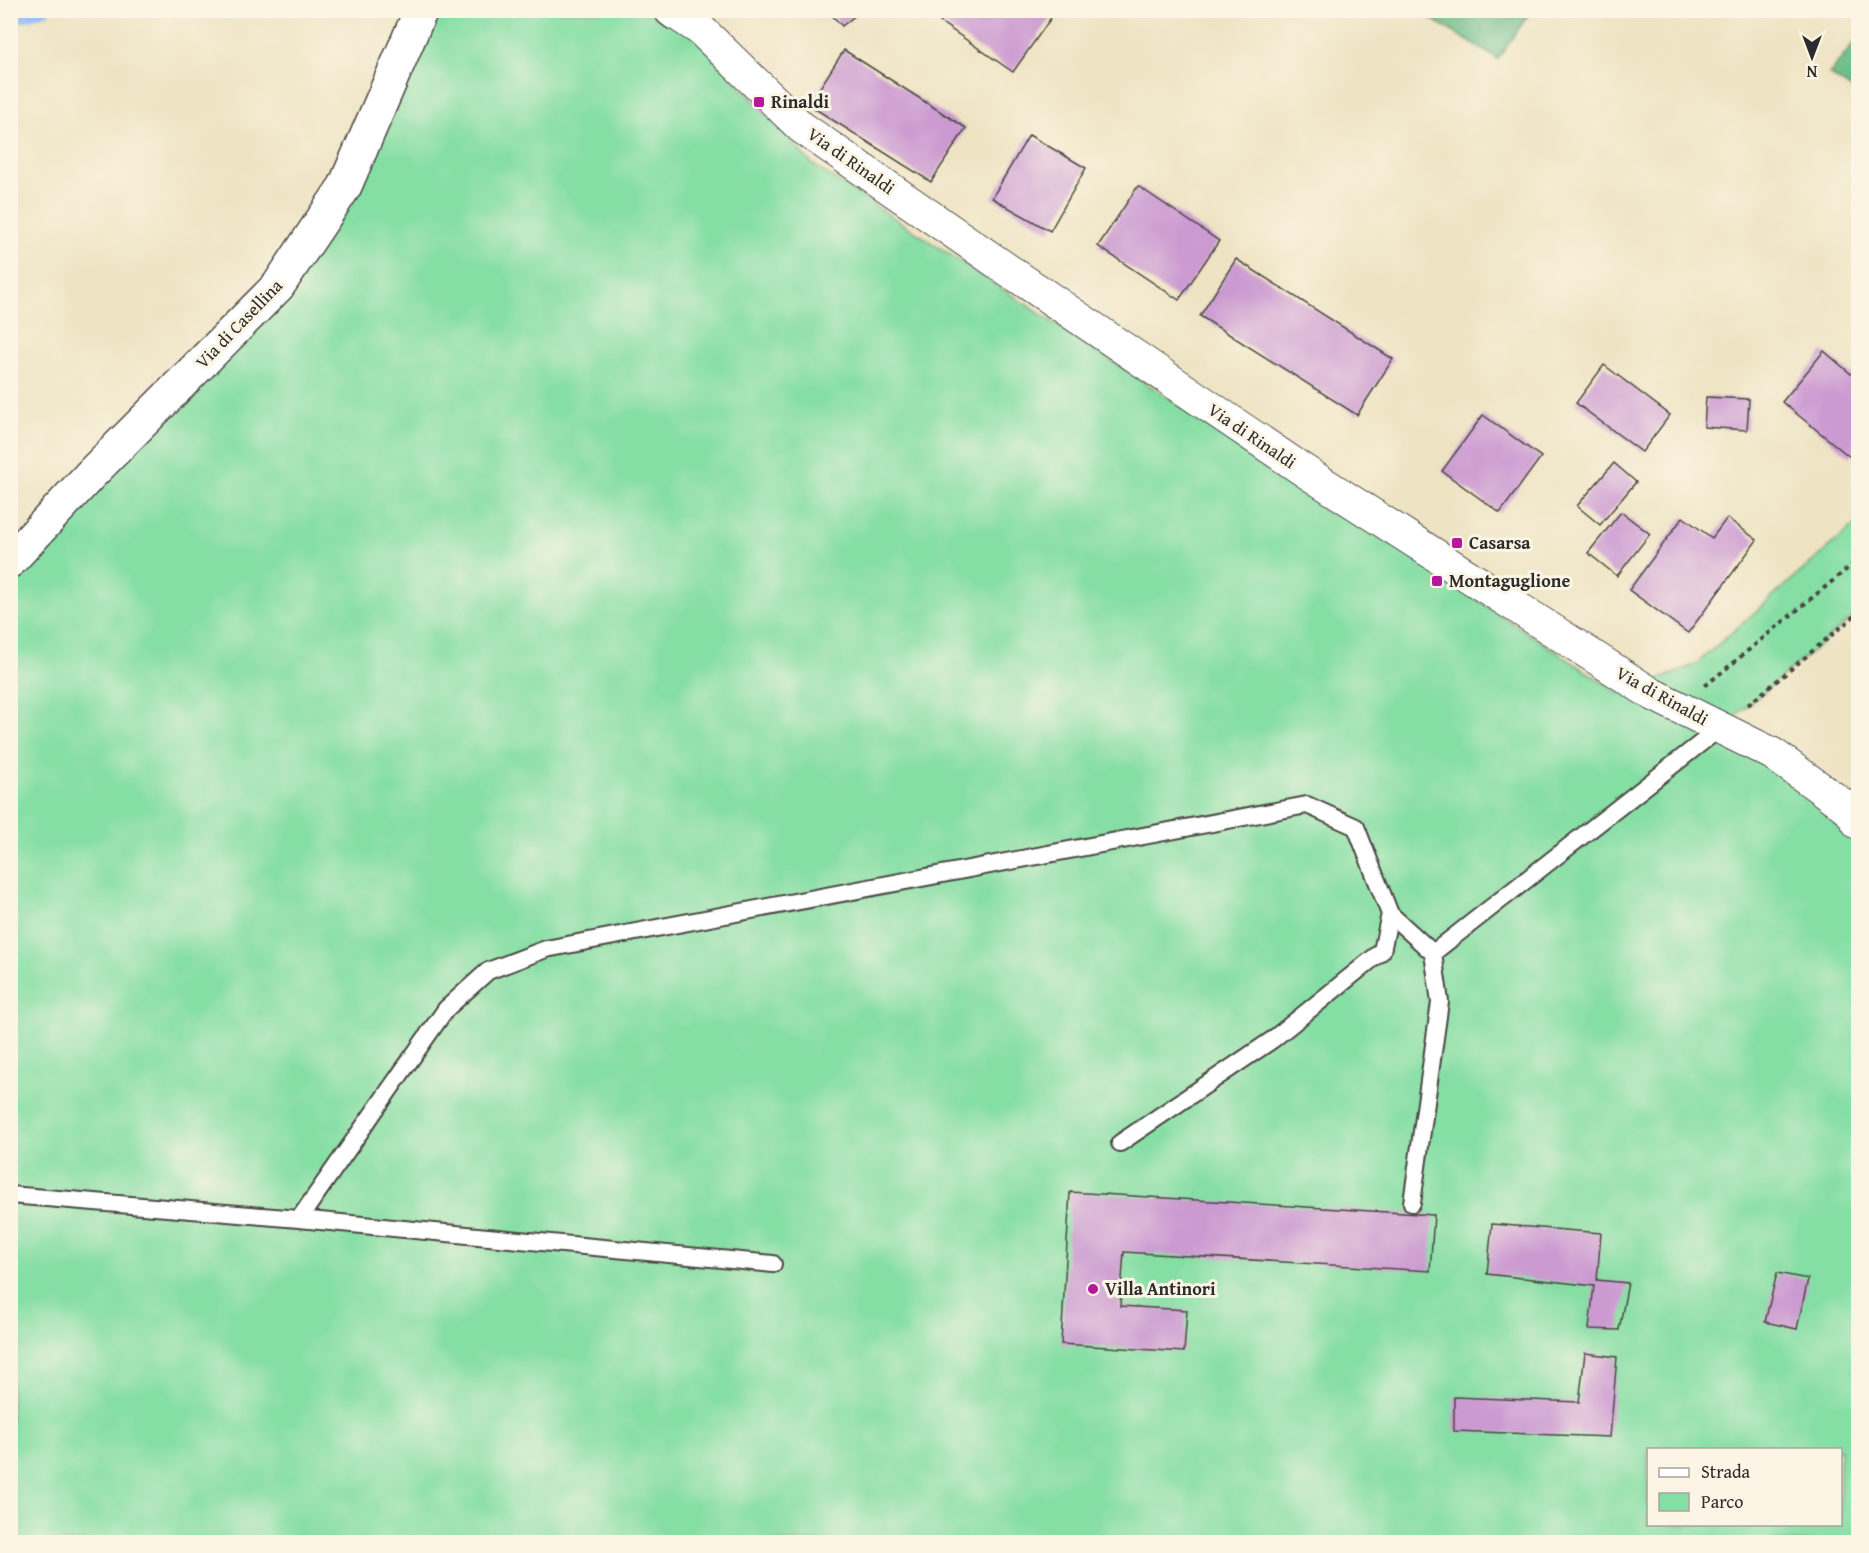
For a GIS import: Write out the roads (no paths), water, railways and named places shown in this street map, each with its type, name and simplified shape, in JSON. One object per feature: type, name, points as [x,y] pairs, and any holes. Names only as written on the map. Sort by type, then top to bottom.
[{"type":"street","name":"Via di Casellina","points":[[10,561],[92,473],[278,286],[345,186],[421,10]]},
{"type":"street","name":"Via di Rinaldi","points":[[675,11],[701,30],[801,127],[1008,270],[1306,472],[1652,694],[1773,754],[1848,809],[1858,823]]},
{"type":"lane","points":[[1433,952],[1720,728]]},
{"type":"lane","points":[[299,1219],[446,1009],[488,971],[546,949],[1306,805],[1356,827],[1390,915],[1433,952],[1440,1002],[1412,1203]]},
{"type":"lane","points":[[1120,1143],[1272,1040],[1382,951],[1390,915]]},
{"type":"lane","points":[[10,1195],[299,1219],[772,1264]]},
{"type":"waterway","points":[[10,21],[45,10]]},
{"type":"place","name":"Rinaldi","points":[[759,102]]},
{"type":"place","name":"Casarsa","points":[[1457,543]]},
{"type":"place","name":"Montaguglione","points":[[1437,581]]},
{"type":"place","name":"Villa Antinori","points":[[1093,1289]]}]
